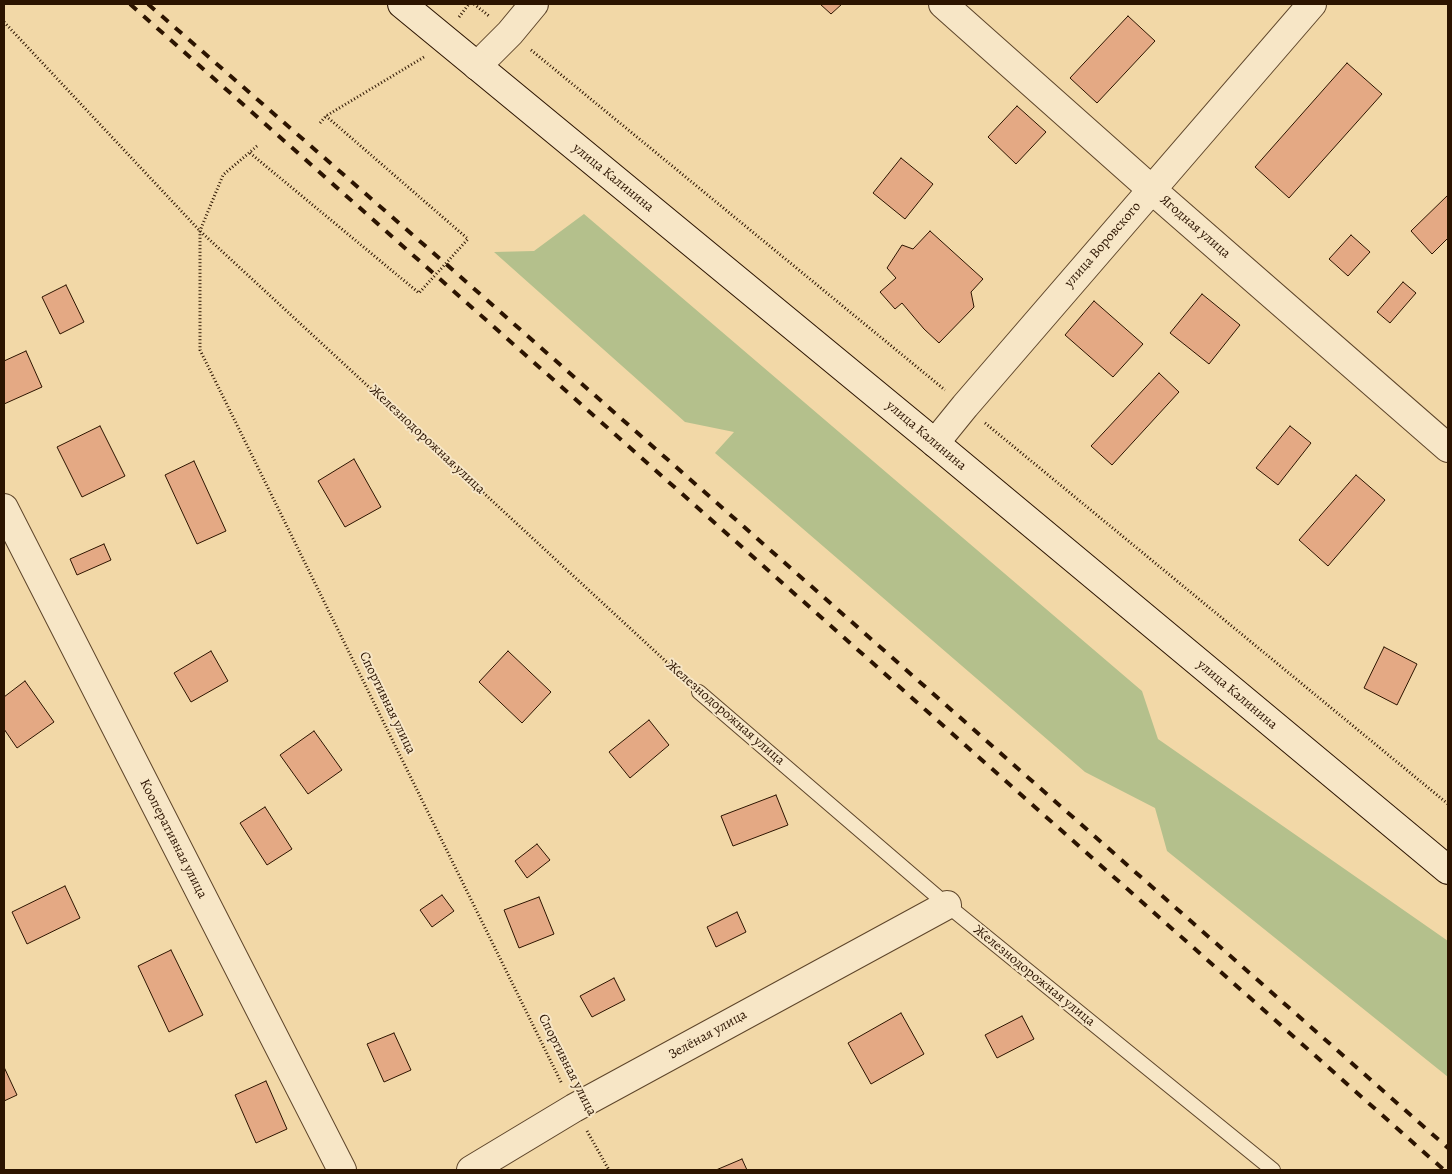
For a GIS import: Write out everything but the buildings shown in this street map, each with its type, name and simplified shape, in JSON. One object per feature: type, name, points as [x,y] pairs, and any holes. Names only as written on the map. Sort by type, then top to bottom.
[{"type":"street","name":"улица Калинина","points":[[402,4],[935,443],[1448,870]]},
{"type":"street","points":[[477,66],[510,33],[534,4]]},
{"type":"street","name":"Ягодная улица","points":[[943,4],[1151,189],[1448,448]]},
{"type":"street","name":"улица Воровского","points":[[935,443],[1151,189],[1312,4]]},
{"type":"street","name":"Кооперативная улица","points":[[4,508],[342,1170]]},
{"type":"street","name":"Зелёная улица","points":[[471,1170],[574,1108],[947,905]]},
{"type":"lane","name":"Железнодорожная улица","points":[[699,692],[947,905],[1273,1170]]},
{"type":"path","points":[[320,122],[326,116],[430,54],[469,4]]},
{"type":"path","name":"Железнодорожная улица","points":[[4,22],[200,231],[699,692]]},
{"type":"path","points":[[250,153],[419,293],[468,239],[326,116]]},
{"type":"path","points":[[200,231],[223,175],[257,146]]},
{"type":"path","name":"Спортивная улица","points":[[200,231],[200,350],[574,1108],[609,1170]]},
{"type":"green space","points":[[584,214],[1142,691],[1158,739],[1448,941],[1448,1077],[1167,851],[1155,808],[1085,772],[715,453],[734,432],[685,422],[494,252],[534,251]]},
{"type":"railway","points":[[130,4],[1444,1170]]},
{"type":"railway","points":[[148,4],[446,264],[1448,1148]]}]
